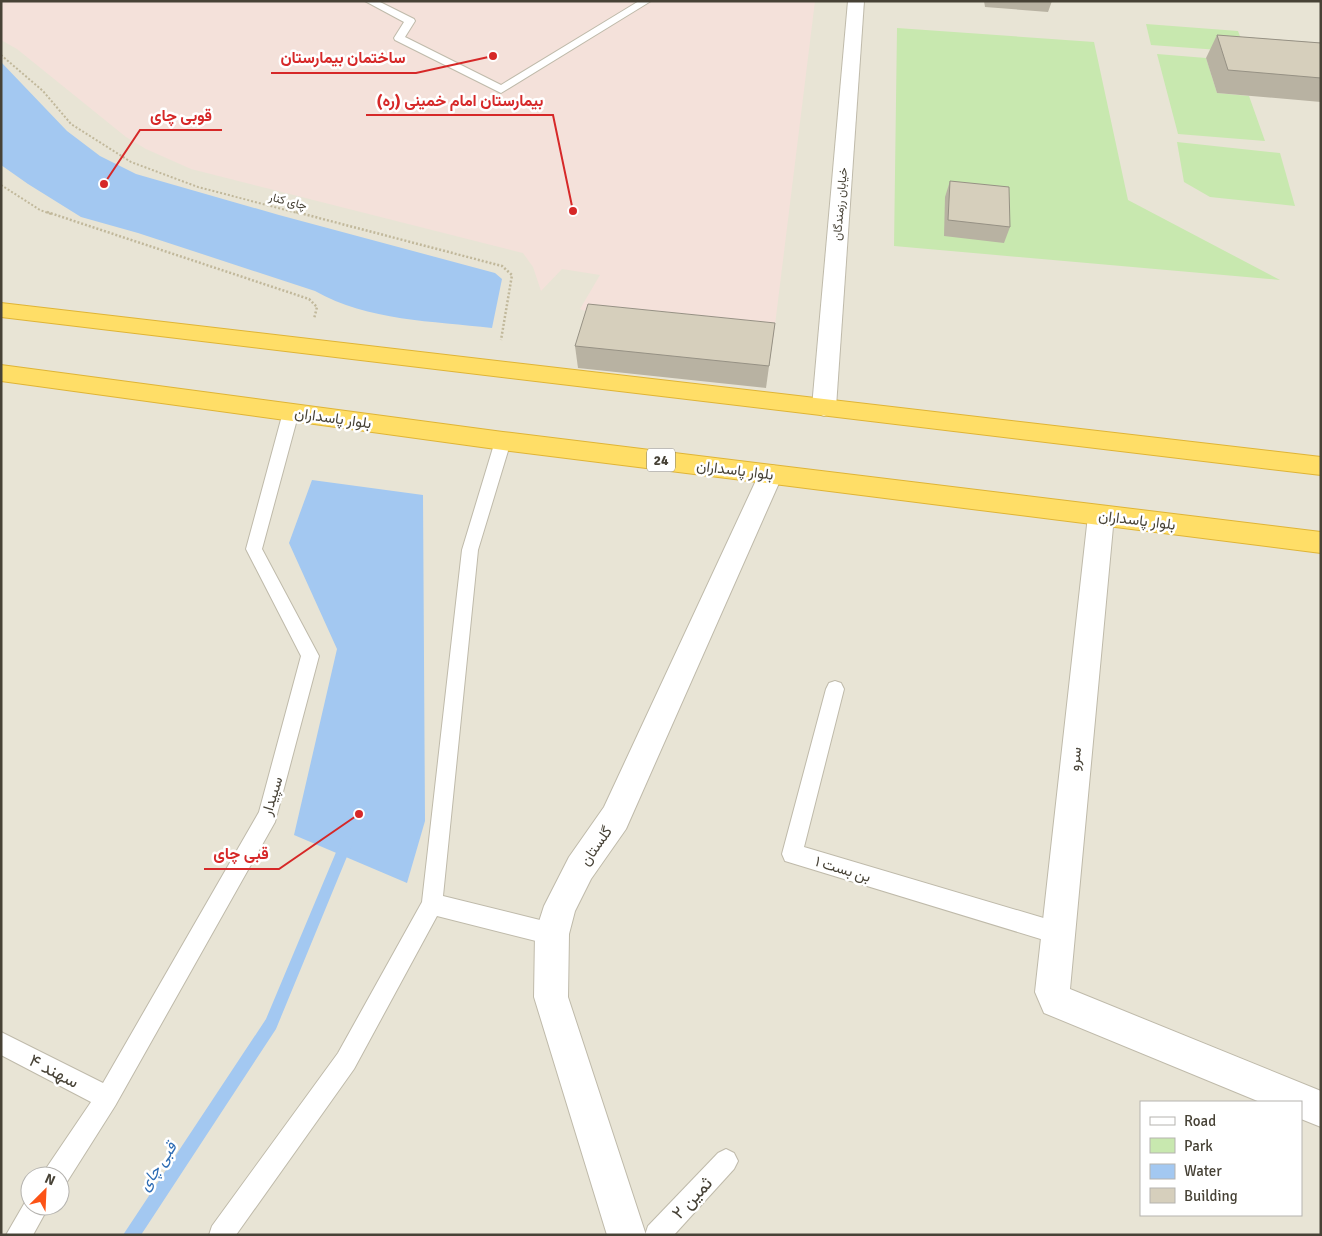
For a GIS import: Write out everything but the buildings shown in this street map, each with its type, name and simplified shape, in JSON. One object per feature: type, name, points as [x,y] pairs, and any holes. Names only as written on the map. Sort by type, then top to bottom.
[{"type":"highway","points":[[1,310],[1321,466]]},
{"type":"highway","name":"بلوار پاسداران","points":[[1,373],[503,441],[1321,544]]},
{"type":"street","name":"خیابان رزمندگان","points":[[824,407],[856,1]]},
{"type":"street","name":"گلستان","points":[[627,1235],[551,997],[552,934],[560,906],[580,868],[615,818],[772,474]]},
{"type":"street","name":"سرو","points":[[1101,516],[1052,992],[1056,1001],[1301,1101]]},
{"type":"street","name":"سرو","points":[[1302,1101],[1321,1109]]},
{"type":"lane","points":[[370,1],[410,20],[399,38],[501,90],[646,1]]},
{"type":"lane","name":"سپیدار","points":[[62,1166],[106,1098],[268,815],[310,656],[254,549],[291,412]]},
{"type":"lane","points":[[221,1235],[346,1061],[432,904],[470,550],[503,441]]},
{"type":"lane","name":"بن بست ۱","points":[[835,689],[792,854],[1057,933]]},
{"type":"lane","points":[[432,904],[552,934]]},
{"type":"lane","name":"سهند ۴","points":[[1,1044],[106,1098]]},
{"type":"lane","name":"ثمین ۲","points":[[657,1235],[726,1161]]},
{"type":"lane","points":[[18,1235],[30,1216]]},
{"type":"path","name":"چای کنار","points":[[1,55],[43,91],[71,124],[131,162],[198,187],[502,266],[512,276],[496,368]]},
{"type":"path","points":[[1,185],[40,210],[310,299],[317,306],[306,346]]},
{"type":"shaded area","points":[[1,1],[1321,1],[1321,1235],[1,1235]]},
{"type":"shaded area","points":[[1,1],[815,1],[773,341],[625,327],[580,309],[600,275],[562,269],[541,291],[533,267],[523,253],[191,169],[146,149],[126,137],[17,49],[1,40]]},
{"type":"green space","points":[[1146,24],[1238,31],[1246,52],[1151,45]]},
{"type":"green space","points":[[897,28],[1094,42],[1128,200],[1280,280],[894,246]]},
{"type":"green space","points":[[1157,54],[1206,58],[1217,93],[1249,96],[1265,141],[1178,134]]},
{"type":"green space","points":[[1177,142],[1280,153],[1295,206],[1210,197],[1184,182]]},
{"type":"water","points":[[1,62],[67,131],[100,156],[136,174],[279,215],[495,273],[502,279],[492,328],[379,314],[335,301],[315,291],[138,233],[81,217],[1,165]]},
{"type":"water","points":[[312,480],[423,495],[425,821],[407,883],[294,835],[337,649],[289,543]]},
{"type":"waterway","name":"قبی چای","points":[[131,1235],[271,1024],[347,842]]},
{"type":"place","name":"ساختمان بیمارستان","points":[[493,56]]},
{"type":"place","name":"قوبی چای","points":[[104,184]]},
{"type":"place","name":"بیمارستان امام خمینی (ره)","points":[[573,211]]},
{"type":"place","name":"قبی چای","points":[[359,814]]}]
